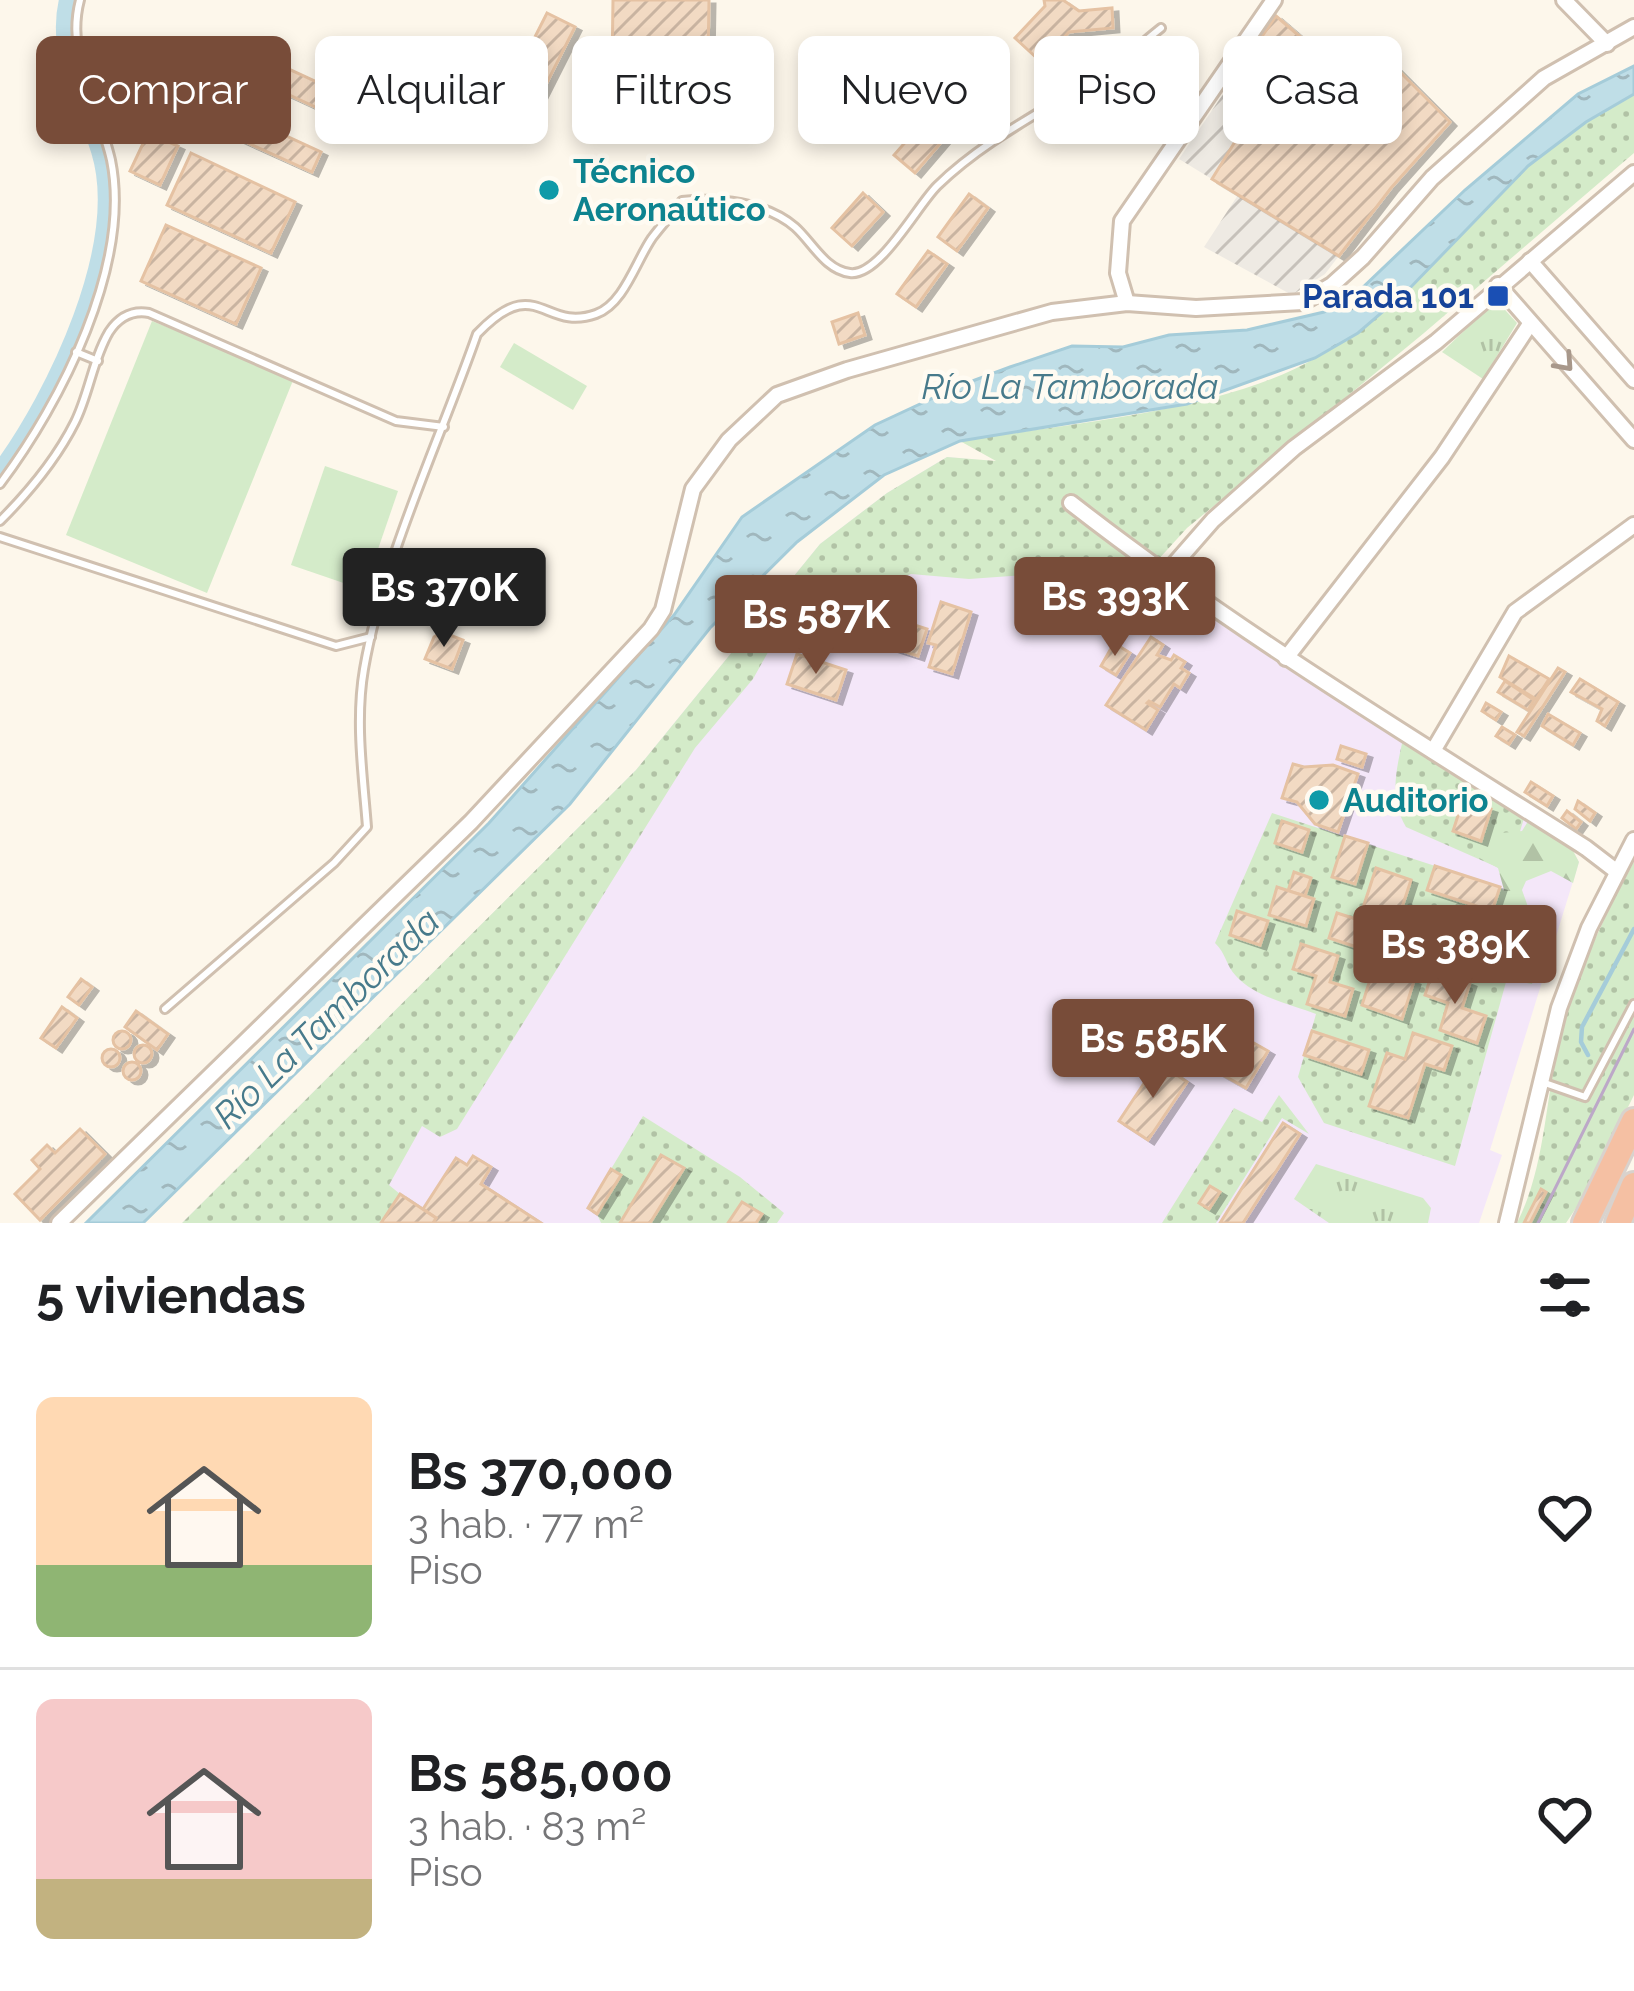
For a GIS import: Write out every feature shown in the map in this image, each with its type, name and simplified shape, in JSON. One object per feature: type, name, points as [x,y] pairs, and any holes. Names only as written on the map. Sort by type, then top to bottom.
[{"type":"highway","points":[[1585,1223],[1634,1121]]},
{"type":"highway","points":[[1618,1223],[1633,1192]]},
{"type":"street","points":[[1127,303],[1118,273],[1122,221],[1274,0]]},
{"type":"street","points":[[1564,0],[1607,44]]},
{"type":"street","points":[[59,1223],[471,822],[651,629],[663,610],[693,489],[729,440],[777,395],[847,370],[1052,312],[1127,303],[1196,308],[1303,302],[1332,285],[1363,257],[1432,178],[1544,79],[1634,27]]},
{"type":"street","points":[[1164,575],[1213,520],[1294,448],[1436,342],[1634,173]]},
{"type":"street","points":[[1530,261],[1634,380]]},
{"type":"street","points":[[1498,285],[1634,440]]},
{"type":"street","points":[[1286,658],[1442,457],[1530,324]]},
{"type":"street","points":[[1071,503],[1164,575],[1286,658],[1616,871]]},
{"type":"street","points":[[1433,752],[1515,612],[1634,525]]},
{"type":"street","points":[[1507,1223],[1559,1008],[1616,871],[1634,840]]},
{"type":"lane","points":[[0,484],[22,456],[76,352],[106,280],[113,237],[111,162],[75,44],[80,0]]},
{"type":"lane","points":[[165,1010],[334,863],[367,827],[360,744],[363,672],[371,637],[401,540],[477,334],[499,311],[520,302],[574,318],[600,313],[616,298],[650,241],[682,201],[706,199],[750,206],[792,224],[825,261],[847,273],[864,272],[881,258],[938,184],[1034,114],[1106,71],[1161,28]]},
{"type":"lane","points":[[0,520],[43,475],[76,421],[109,333],[122,317],[137,311],[396,421],[444,427]]},
{"type":"lane","points":[[76,352],[98,361]]},
{"type":"lane","points":[[0,536],[336,646],[371,637]]},
{"type":"lane","points":[[1542,1082],[1585,1097],[1634,1004]]},
{"type":"shaded area","points":[[1276,16],[1299,36],[1262,36]]},
{"type":"shaded area","points":[[1402,74],[1450,122],[1391,188],[1325,274],[1292,295],[1204,247],[1238,195],[1179,159],[1189,144],[1199,144],[1199,130],[1223,94],[1223,144],[1402,144]]},
{"type":"shaded area","points":[[947,457],[999,462],[1146,573],[1572,850],[1579,862],[1490,1150],[1502,1155],[1479,1223],[182,1223],[636,770],[820,544],[887,493]]},
{"type":"green space","points":[[1634,94],[1634,153],[1187,528],[1146,573],[969,579],[911,574],[786,620],[753,679],[695,748],[457,1129],[440,1137],[422,1126],[389,1185],[400,1194],[381,1223],[182,1223],[636,770],[820,544],[887,493],[947,457],[996,461],[960,441],[1192,403],[1238,391],[1317,357],[1375,315],[1540,156]]},
{"type":"green space","points":[[1496,300],[1517,323],[1483,379],[1442,352]]},
{"type":"green space","points":[[152,321],[294,378],[207,593],[66,535]]},
{"type":"green space","points":[[514,343],[587,386],[573,410],[500,367]]},
{"type":"green space","points":[[325,466],[398,491],[364,590],[291,565]]},
{"type":"green space","points":[[1403,739],[1524,818],[1508,872],[1406,827],[1396,795]]},
{"type":"green space","points":[[1535,810],[1557,821],[1579,862],[1573,883],[1551,871],[1526,881],[1522,890],[1536,937],[1532,984],[1495,966],[1479,945],[1462,907],[1473,896],[1498,907],[1504,890],[1498,868],[1474,855],[1491,834],[1522,831]]},
{"type":"green space","points":[[1272,813],[1500,887],[1513,899],[1516,946],[1455,1166],[1324,1123],[1298,1077],[1316,1014],[1244,983],[1215,943]]},
{"type":"green space","points":[[1634,862],[1634,1095],[1566,1223],[1517,1223],[1533,1180],[1559,1042],[1573,995],[1600,927]]},
{"type":"green space","points":[[1190,1001],[1237,1027],[1212,1072],[1165,1046]]},
{"type":"green space","points":[[1279,1095],[1309,1134],[1282,1118],[1216,1223],[1162,1223],[1234,1108],[1262,1122]]},
{"type":"green space","points":[[643,1116],[740,1177],[784,1213],[777,1223],[601,1223],[597,1214],[620,1175],[611,1169]]},
{"type":"green space","points":[[1316,1164],[1423,1198],[1431,1208],[1428,1223],[1329,1223],[1294,1199]]},
{"type":"water","name":"Río La Tamborada","points":[[1634,66],[1634,94],[1586,122],[1528,166],[1408,290],[1358,333],[1315,358],[1187,404],[960,441],[884,475],[797,542],[710,628],[570,804],[143,1223],[86,1223],[489,823],[674,615],[742,517],[875,425],[1010,367],[1072,346],[1123,347],[1169,335],[1247,330],[1324,312],[1361,289],[1465,190],[1578,94]]},
{"type":"building","points":[[613,0],[709,0],[708,36],[612,36]]},
{"type":"building","points":[[1044,0],[1063,0],[1079,11],[1112,8],[1113,28],[1034,36],[1034,56],[1015,38],[1045,6]]},
{"type":"building","points":[[547,13],[575,27],[548,80],[548,36],[535,36]]},
{"type":"building","points":[[1276,16],[1299,36],[1262,36]]},
{"type":"building","points":[[291,70],[315,81],[315,107],[291,96]]},
{"type":"building","points":[[1402,74],[1450,122],[1339,256],[1212,179],[1234,144],[1402,144]]},
{"type":"building","points":[[291,138],[321,152],[312,172],[250,144],[291,144]]},
{"type":"building","points":[[143,144],[178,146],[160,185],[130,171]]},
{"type":"building","points":[[904,144],[940,144],[915,173],[894,155]]},
{"type":"building","points":[[191,153],[295,202],[271,253],[167,205]]},
{"type":"building","points":[[863,193],[883,212],[852,246],[832,228]]},
{"type":"building","points":[[969,194],[988,208],[957,251],[938,237]]},
{"type":"building","points":[[166,225],[261,268],[236,324],[141,281]]},
{"type":"building","points":[[928,251],[947,264],[916,307],[897,294]]},
{"type":"building","points":[[858,313],[865,335],[839,344],[832,322]]},
{"type":"building","points":[[941,602],[971,612],[952,674],[929,667],[936,645],[928,643]]},
{"type":"building","points":[[883,615],[927,629],[918,656],[875,642]]},
{"type":"building","points":[[442,632],[463,640],[452,669],[425,659],[434,637]]},
{"type":"building","points":[[1151,637],[1163,645],[1157,655],[1171,660],[1174,655],[1185,662],[1181,668],[1189,673],[1180,688],[1174,684],[1160,707],[1147,703],[1158,710],[1146,730],[1106,705]]},
{"type":"building","points":[[1114,643],[1130,653],[1116,675],[1101,666]]},
{"type":"building","points":[[797,654],[846,670],[836,700],[787,684]]},
{"type":"building","points":[[1509,656],[1549,679],[1536,699],[1500,677]]},
{"type":"building","points":[[1558,668],[1565,672],[1524,736],[1517,732]]},
{"type":"building","points":[[1580,679],[1618,702],[1605,726],[1597,721],[1602,709],[1571,692]]},
{"type":"building","points":[[1505,681],[1534,700],[1528,710],[1498,692]]},
{"type":"building","points":[[1486,703],[1501,712],[1496,720],[1482,711]]},
{"type":"building","points":[[1548,714],[1580,733],[1573,745],[1542,726]]},
{"type":"building","points":[[1502,727],[1515,735],[1509,744],[1496,736]]},
{"type":"building","points":[[1341,746],[1366,754],[1362,767],[1337,759]]},
{"type":"building","name":"Auditorio","points":[[1293,764],[1333,765],[1358,774],[1338,832],[1315,824],[1297,802],[1282,798]]},
{"type":"building","points":[[1531,782],[1553,796],[1547,806],[1525,792]]},
{"type":"building","points":[[1463,800],[1491,809],[1481,841],[1453,831]]},
{"type":"building","points":[[1578,801],[1595,813],[1590,821],[1575,809]]},
{"type":"building","points":[[1567,811],[1581,822],[1576,829],[1562,818]]},
{"type":"building","points":[[1282,821],[1309,830],[1302,852],[1275,843]]},
{"type":"building","points":[[1345,836],[1368,843],[1355,884],[1332,877]]},
{"type":"building","points":[[1435,866],[1500,887],[1492,911],[1427,890]]},
{"type":"building","points":[[1376,868],[1411,880],[1395,929],[1377,923],[1369,951],[1329,938],[1337,913],[1359,920]]},
{"type":"building","points":[[1294,872],[1311,878],[1305,896],[1288,891]]},
{"type":"building","points":[[1277,887],[1314,899],[1306,926],[1269,915]]},
{"type":"building","points":[[1237,911],[1268,921],[1260,945],[1230,935]]},
{"type":"building","points":[[1424,915],[1470,930],[1462,952],[1417,936]]},
{"type":"building","points":[[1301,944],[1338,956],[1330,982],[1353,989],[1345,1016],[1307,1004],[1316,976],[1293,969]]},
{"type":"building","points":[[1374,967],[1414,981],[1402,1019],[1362,1005]]},
{"type":"building","points":[[1433,970],[1470,983],[1462,1008],[1486,1016],[1477,1043],[1440,1030],[1448,1003],[1425,995]]},
{"type":"building","points":[[81,979],[92,987],[79,1005],[68,997]]},
{"type":"building","points":[[62,1007],[77,1018],[56,1048],[41,1038]]},
{"type":"building","points":[[136,1011],[168,1034],[157,1050],[125,1027]]},
{"type":"building","points":[[122,1031],[131,1040],[122,1049],[113,1040]]},
{"type":"building","points":[[1312,1031],[1369,1050],[1361,1074],[1304,1055]]},
{"type":"building","points":[[1413,1033],[1452,1046],[1444,1070],[1425,1064],[1408,1118],[1369,1106],[1387,1053],[1405,1059]]},
{"type":"building","points":[[1245,1038],[1268,1051],[1246,1088],[1216,1071],[1226,1053],[1235,1057]]},
{"type":"building","points":[[143,1045],[152,1054],[143,1063],[134,1054]]},
{"type":"building","points":[[111,1049],[120,1058],[111,1067],[102,1058]]},
{"type":"building","points":[[132,1062],[141,1071],[132,1080],[123,1071]]},
{"type":"building","points":[[1158,1062],[1187,1082],[1148,1140],[1119,1121]]},
{"type":"building","points":[[1283,1123],[1300,1134],[1243,1223],[1220,1223]]},
{"type":"building","points":[[80,1129],[105,1154],[40,1220],[15,1194],[40,1169],[32,1160],[47,1145],[55,1153]]},
{"type":"building","points":[[661,1155],[684,1168],[650,1223],[620,1223]]},
{"type":"building","points":[[473,1156],[491,1167],[481,1184],[541,1223],[433,1223],[436,1218],[423,1209],[456,1158],[467,1165]]},
{"type":"building","points":[[611,1169],[621,1175],[597,1214],[588,1208]]},
{"type":"building","points":[[1210,1186],[1220,1192],[1209,1209],[1199,1203]]},
{"type":"building","points":[[1541,1189],[1546,1192],[1530,1223],[1524,1223]]},
{"type":"building","points":[[400,1194],[436,1218],[433,1223],[381,1223]]},
{"type":"building","points":[[742,1202],[762,1214],[756,1223],[728,1223]]},
{"type":"waterway","points":[[0,470],[63,361],[81,318],[104,230],[99,151],[67,58],[67,0]]},
{"type":"waterway","points":[[1588,1055],[1581,1042],[1582,1027],[1634,929]]},
{"type":"tram line","points":[[1538,1223],[1634,1029]]},
{"type":"place","name":"Técnico Aeronaútico","points":[[549,190]]},
{"type":"place","name":"Parada 101","points":[[1498,296]]},
{"type":"place","name":"Auditorio","points":[[1319,800]]}]
